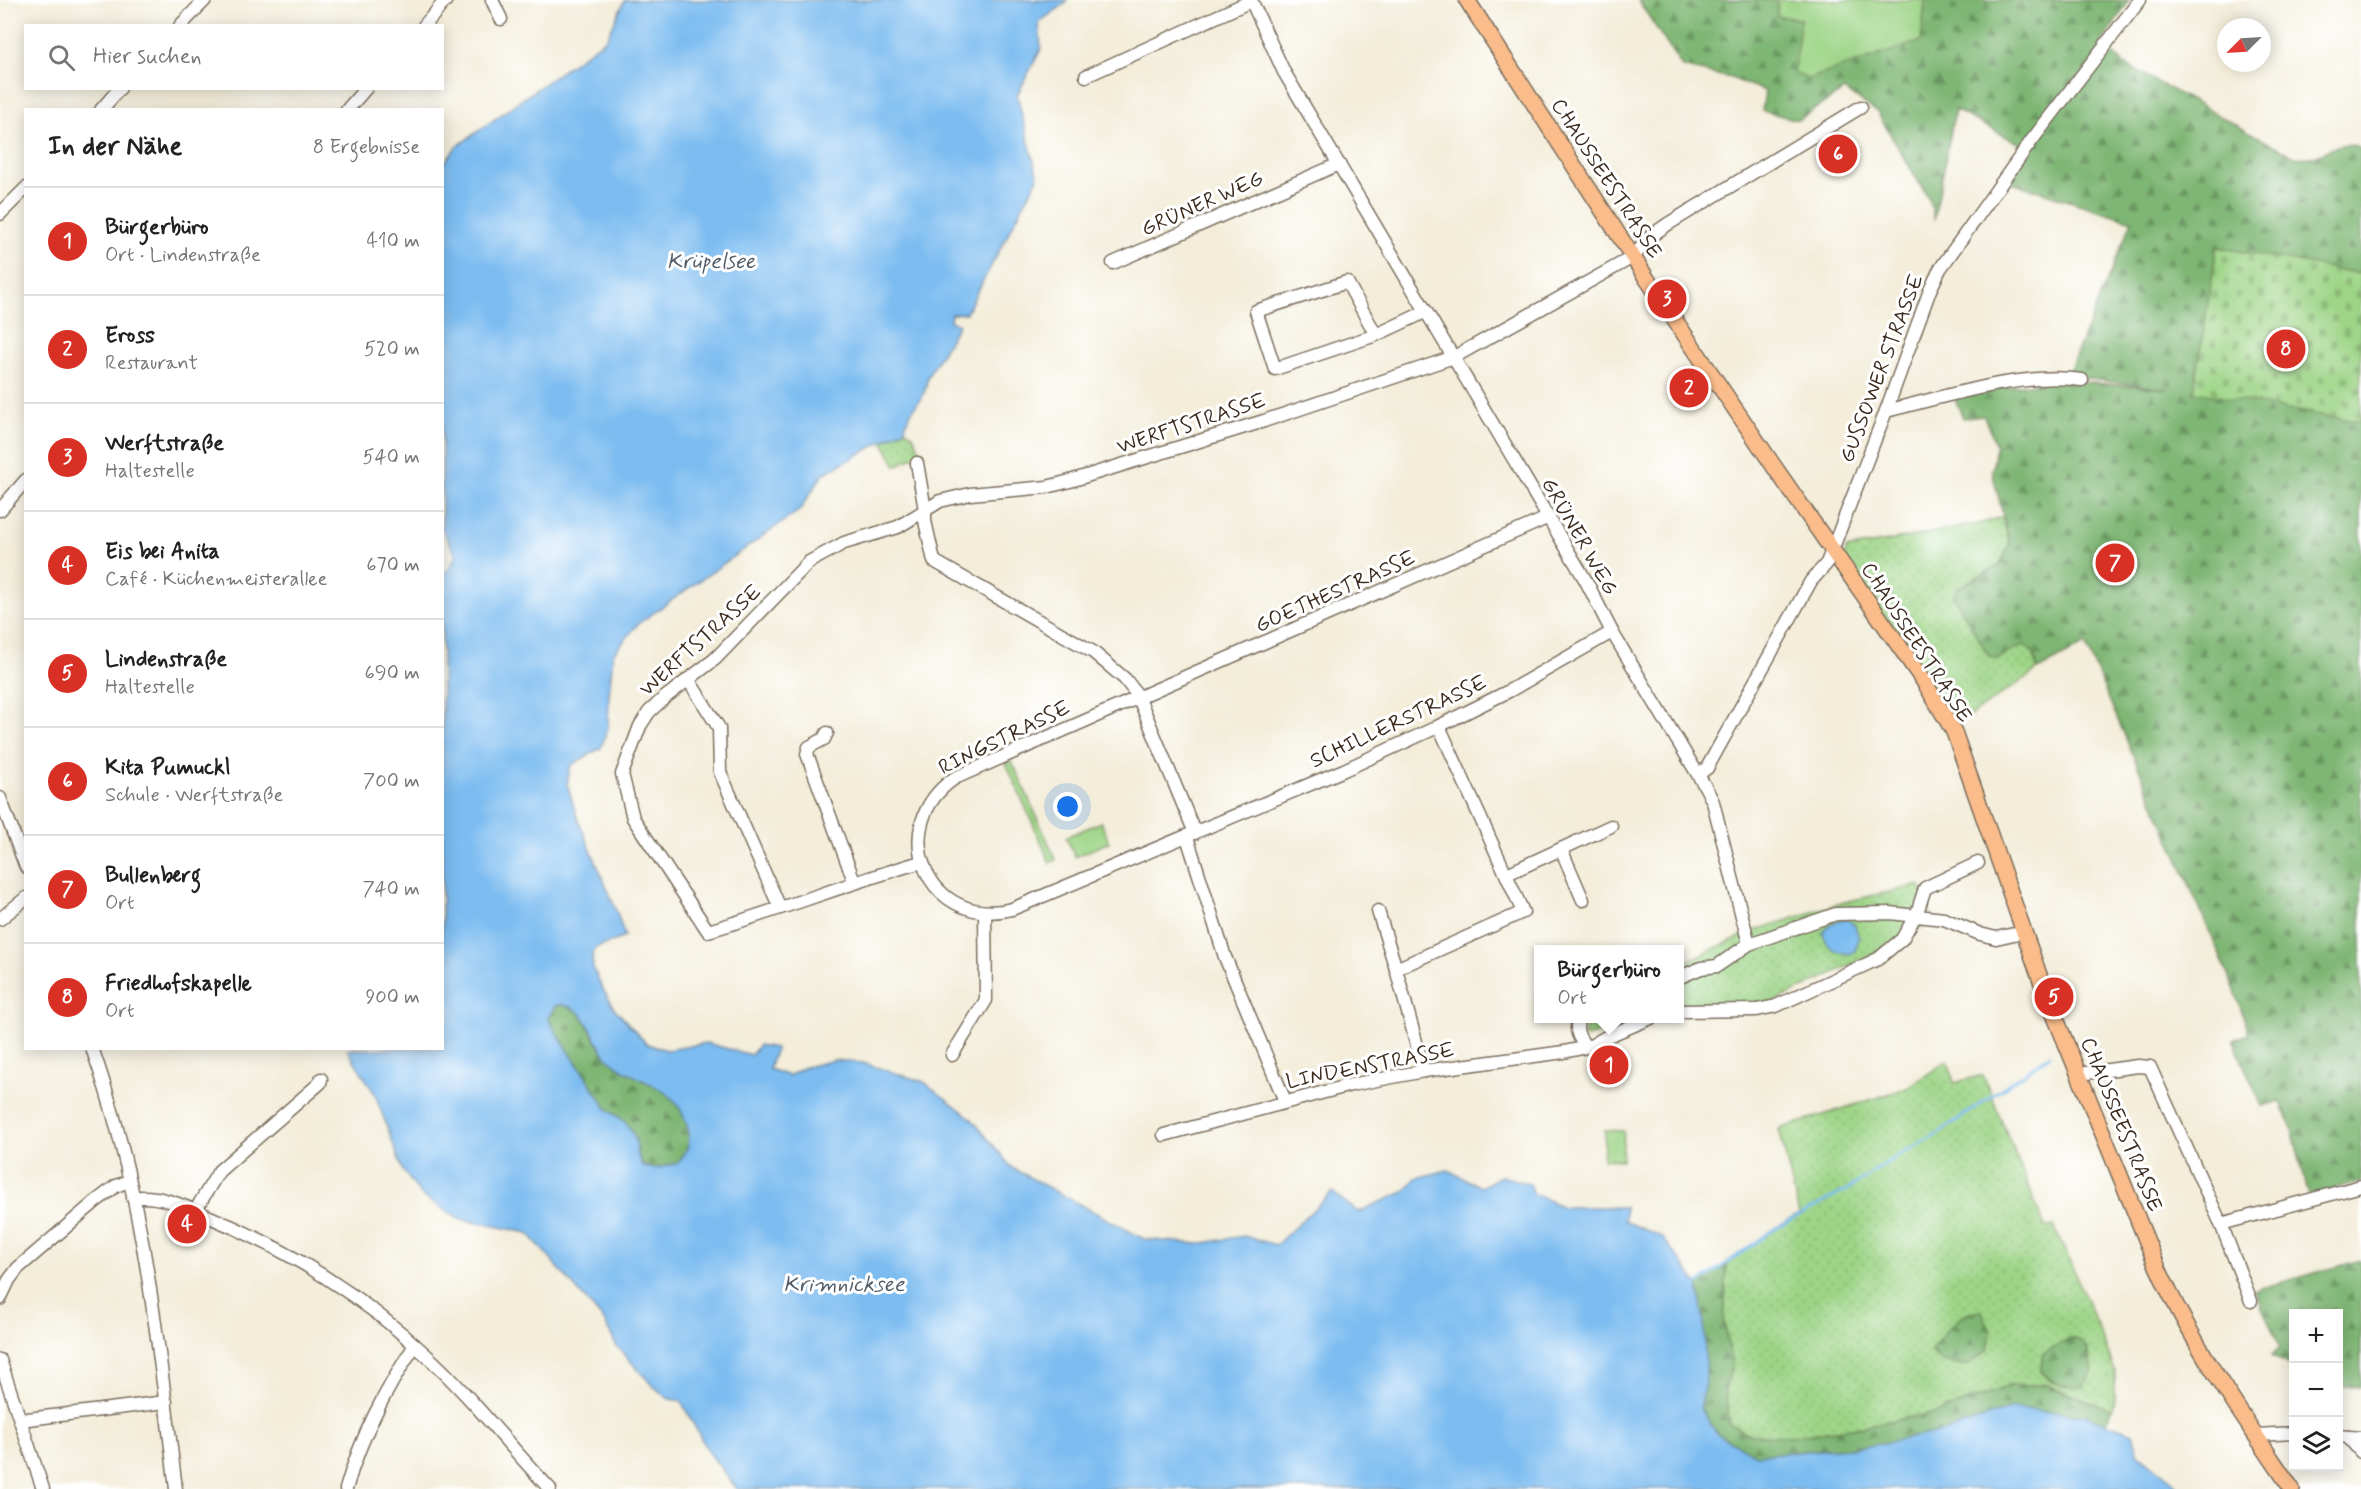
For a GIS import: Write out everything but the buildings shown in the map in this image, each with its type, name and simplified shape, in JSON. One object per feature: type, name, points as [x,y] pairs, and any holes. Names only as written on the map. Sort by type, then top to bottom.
[{"type":"main road","name":"CHAUSSEESTRASSE","points":[[1467,0],[1633,257],[1832,551],[1925,683],[1954,732],[2044,992],[2157,1266],[2177,1310],[2227,1393],[2292,1489]]},
{"type":"street","points":[[182,24],[205,0]]},
{"type":"street","points":[[426,24],[446,0]]},
{"type":"street","points":[[492,0],[501,19]]},
{"type":"street","name":"GUSSOWER STRASSE","points":[[1699,774],[1707,768],[1811,581],[1827,563],[1930,290],[1940,269],[2032,140],[2140,0]]},
{"type":"street","name":"GRÜNER WEG","points":[[1086,76],[1251,1],[1284,72],[1547,518],[1586,580],[1612,632],[1699,774],[1713,802],[1749,944]]},
{"type":"street","points":[[103,108],[118,90]]},
{"type":"street","points":[[349,108],[364,90]]},
{"type":"street","name":"WERFTSTRASSE","points":[[780,908],[708,931],[633,818],[622,774],[637,733],[650,712],[731,644],[809,562],[844,543],[898,527],[940,501],[970,494],[1047,488],[1264,421],[1454,357],[1633,257],[1652,235],[1668,224],[1862,107]]},
{"type":"street","name":"GRÜNER WEG","points":[[1113,263],[1339,164]]},
{"type":"street","points":[[0,214],[24,190]]},
{"type":"street","points":[[1376,335],[1347,282],[1256,311],[1275,369],[1376,335],[1425,312]]},
{"type":"street","points":[[1886,411],[1986,385],[2065,377],[2082,380]]},
{"type":"street","points":[[917,463],[925,521],[934,561],[1094,651],[1125,679],[1138,696],[1191,835],[1226,957],[1285,1101]]},
{"type":"street","points":[[0,510],[24,482]]},
{"type":"street","name":"GOETHESTRASSE","points":[[1138,696],[1547,518]]},
{"type":"street","name":"SCHILLERSTRASSE","points":[[1191,835],[1344,770],[1439,726],[1509,691],[1612,632]]},
{"type":"street","points":[[688,678],[719,728],[720,772],[780,908],[854,881],[921,862]]},
{"type":"street","name":"RINGSTRASSE","points":[[1138,696],[968,771],[946,784],[932,799],[923,816],[919,834],[921,862],[929,879],[947,898],[961,907],[985,912],[1012,909],[1191,835]]},
{"type":"street","points":[[1396,969],[1522,912],[1439,726]]},
{"type":"street","points":[[827,733],[824,738],[809,747],[807,754],[854,881]]},
{"type":"street","points":[[0,798],[24,862]]},
{"type":"street","points":[[1507,874],[1611,826]]},
{"type":"street","points":[[1561,849],[1583,900]]},
{"type":"street","points":[[1684,1011],[1757,1010],[1776,1006],[1878,958],[1902,939],[1917,913],[1925,888],[1978,863]]},
{"type":"street","points":[[0,919],[24,900]]},
{"type":"street","points":[[1378,911],[1424,1071]]},
{"type":"street","points":[[952,1055],[986,1000],[985,912]]},
{"type":"street","points":[[1684,975],[1701,968],[1717,966],[1749,944],[1836,914],[1890,913],[1944,919],[1996,938],[2023,932]]},
{"type":"street","points":[[1577,1023],[1578,1036],[1586,1047]]},
{"type":"street","name":"LINDENSTRASSE","points":[[1164,1134],[1351,1085],[1424,1071],[1586,1047],[1640,1023]]},
{"type":"street","points":[[94,1050],[134,1198],[151,1295],[176,1489]]},
{"type":"street","points":[[2079,1074],[2138,1066],[2150,1067],[2222,1224],[2251,1301]]},
{"type":"street","points":[[195,1211],[219,1171],[320,1083],[321,1079]]},
{"type":"street","points":[[0,1299],[18,1268],[102,1196],[116,1186],[129,1181]]},
{"type":"street","points":[[2222,1224],[2361,1186]]},
{"type":"street","points":[[134,1198],[144,1196],[157,1198],[195,1211],[253,1235],[317,1272],[415,1345],[478,1407],[550,1489]]},
{"type":"street","points":[[346,1489],[361,1442],[381,1400],[415,1345]]},
{"type":"street","points":[[0,1360],[44,1489]]},
{"type":"street","points":[[20,1420],[166,1402]]},
{"type":"street","points":[[2256,1435],[2289,1432]]},
{"type":"street","points":[[2349,1437],[2361,1452]]},
{"type":"green space","points":[[1638,0],[1778,0],[1777,16],[1801,19],[1795,72],[1921,41],[1925,0],[2130,0],[2102,42],[2124,64],[2295,157],[2318,155],[2340,145],[2361,149],[2361,274],[2217,247],[2194,391],[2361,422],[2361,1182],[2309,1196],[2292,1129],[2281,1101],[2262,1106],[2233,1040],[2249,1034],[2234,988],[2085,644],[2038,670],[2034,654],[2024,645],[1997,659],[1989,656],[1954,597],[1957,588],[1999,566],[2010,544],[1992,471],[1996,446],[1984,416],[1963,418],[1955,399],[1986,390],[2056,380],[2169,389],[2067,376],[2132,221],[2007,181],[2030,149],[1955,110],[1934,220],[1930,201],[1877,112],[1844,90],[1798,120],[1762,111],[1765,91],[1731,78],[1682,67]]},
{"type":"green space","points":[[1778,0],[1925,0],[1921,41],[1807,79],[1794,72],[1801,19],[1777,16]]},
{"type":"green space","points":[[2217,247],[2361,274],[2361,422],[2194,392]]},
{"type":"green space","points":[[905,429],[913,435],[921,453],[896,466],[883,442]]},
{"type":"green space","points":[[2002,517],[2010,544],[1999,566],[1957,588],[1997,659],[2024,644],[2034,654],[2038,670],[1956,725],[1845,561],[1846,549],[1982,523]]},
{"type":"green space","points":[[1012,761],[1056,860],[1050,863],[1006,763]]},
{"type":"green space","points":[[1101,822],[1109,842],[1075,857],[1066,837]]},
{"type":"green space","points":[[1920,885],[1934,921],[1880,951],[1763,1007],[1684,1008],[1684,962],[1753,931],[1844,902]]},
{"type":"green space","points":[[556,1005],[576,1010],[583,1017],[598,1044],[611,1061],[664,1092],[681,1110],[687,1125],[689,1141],[678,1163],[654,1170],[644,1166],[637,1154],[636,1141],[622,1119],[608,1110],[554,1029],[548,1018]]},
{"type":"green space","points":[[1586,1023],[1632,1023],[1584,1038]]},
{"type":"green space","points":[[1948,1060],[1954,1083],[1983,1075],[2045,1227],[2054,1226],[2115,1371],[2115,1399],[2111,1410],[2047,1385],[2010,1386],[1939,1412],[1852,1428],[1790,1436],[1751,1435],[1730,1425],[1725,1391],[1732,1365],[1724,1322],[1727,1263],[1776,1227],[1799,1214],[1779,1129],[1907,1088]],"holes":[[[2070,1338],[2066,1387],[2050,1381],[2041,1370],[2042,1355]]]},
{"type":"green space","points":[[1605,1130],[1624,1131],[1622,1160],[1603,1159]]},
{"type":"green space","points":[[2361,1260],[2361,1387],[2343,1386],[2343,1309],[2289,1309],[2289,1366],[2272,1355],[2280,1347],[2254,1290]]},
{"type":"green space","points":[[1727,1263],[1724,1322],[1732,1365],[1725,1391],[1730,1425],[1751,1435],[1790,1436],[1852,1428],[1939,1412],[2010,1386],[2046,1385],[2111,1410],[2107,1423],[2084,1415],[2013,1408],[1945,1431],[1869,1446],[1756,1455],[1717,1434],[1700,1407],[1705,1346],[1698,1284]]},
{"type":"green space","points":[[1981,1310],[1991,1331],[1988,1350],[1966,1366],[1941,1361],[1931,1351],[1941,1337],[1958,1319]]},
{"type":"green space","points":[[2070,1338],[2085,1345],[2093,1371],[2082,1387],[2059,1384],[2041,1370],[2042,1355]]},
{"type":"water","name":"Krimnicksee","points":[[625,0],[1067,0],[1065,4],[1039,22],[1041,49],[1017,95],[1038,178],[966,313],[951,314],[950,321],[959,324],[927,378],[924,392],[909,416],[905,429],[823,474],[800,510],[638,624],[613,654],[608,728],[601,748],[571,765],[567,784],[577,817],[615,907],[625,937],[595,948],[592,955],[593,968],[614,1008],[647,1044],[667,1050],[706,1043],[751,1055],[759,1045],[776,1048],[769,1069],[789,1076],[802,1068],[834,1060],[863,1063],[924,1082],[971,1118],[1012,1168],[1144,1239],[1198,1244],[1244,1236],[1276,1245],[1332,1192],[1358,1212],[1404,1192],[1416,1178],[1448,1170],[1481,1187],[1501,1176],[1530,1184],[1534,1194],[1563,1207],[1625,1207],[1625,1221],[1662,1237],[1698,1284],[1704,1323],[1706,1377],[1700,1407],[1717,1434],[1756,1455],[1862,1447],[1945,1431],[2013,1408],[2084,1415],[2133,1433],[2139,1454],[2174,1482],[2177,1489],[737,1489],[708,1451],[681,1401],[669,1399],[652,1385],[616,1345],[604,1321],[528,1233],[460,1219],[422,1196],[403,1171],[375,1094],[348,1050],[444,1050],[444,572],[448,571],[456,555],[444,533],[444,163],[456,147],[606,39]],"holes":[[[556,1005],[568,1006],[583,1017],[598,1044],[611,1061],[664,1092],[681,1111],[687,1125],[689,1141],[678,1163],[654,1169],[643,1166],[630,1128],[622,1119],[608,1110],[548,1018]]]},
{"type":"water","points":[[1845,918],[1855,925],[1859,939],[1855,951],[1849,954],[1832,948],[1823,933],[1830,924]]},
{"type":"waterway","points":[[1698,1284],[1777,1227],[1845,1191],[1894,1158],[1940,1132],[2050,1055]]},
{"type":"place","name":"Kita Pumuckl","points":[[1838,154]]},
{"type":"place","name":"Werftstraße","points":[[1667,299]]},
{"type":"place","name":"Friedhofskapelle","points":[[2286,349]]},
{"type":"place","name":"Eross","points":[[1689,388]]},
{"type":"place","name":"Bullenberg","points":[[2115,563]]},
{"type":"place","name":"Lindenstraße","points":[[2054,997]]},
{"type":"place","name":"Bürgerbüro","points":[[1609,1065]]},
{"type":"place","name":"Eis bei Anita","points":[[187,1224]]},
{"type":"water label","name":"Krüpelsee","points":[[711,260]]}]
